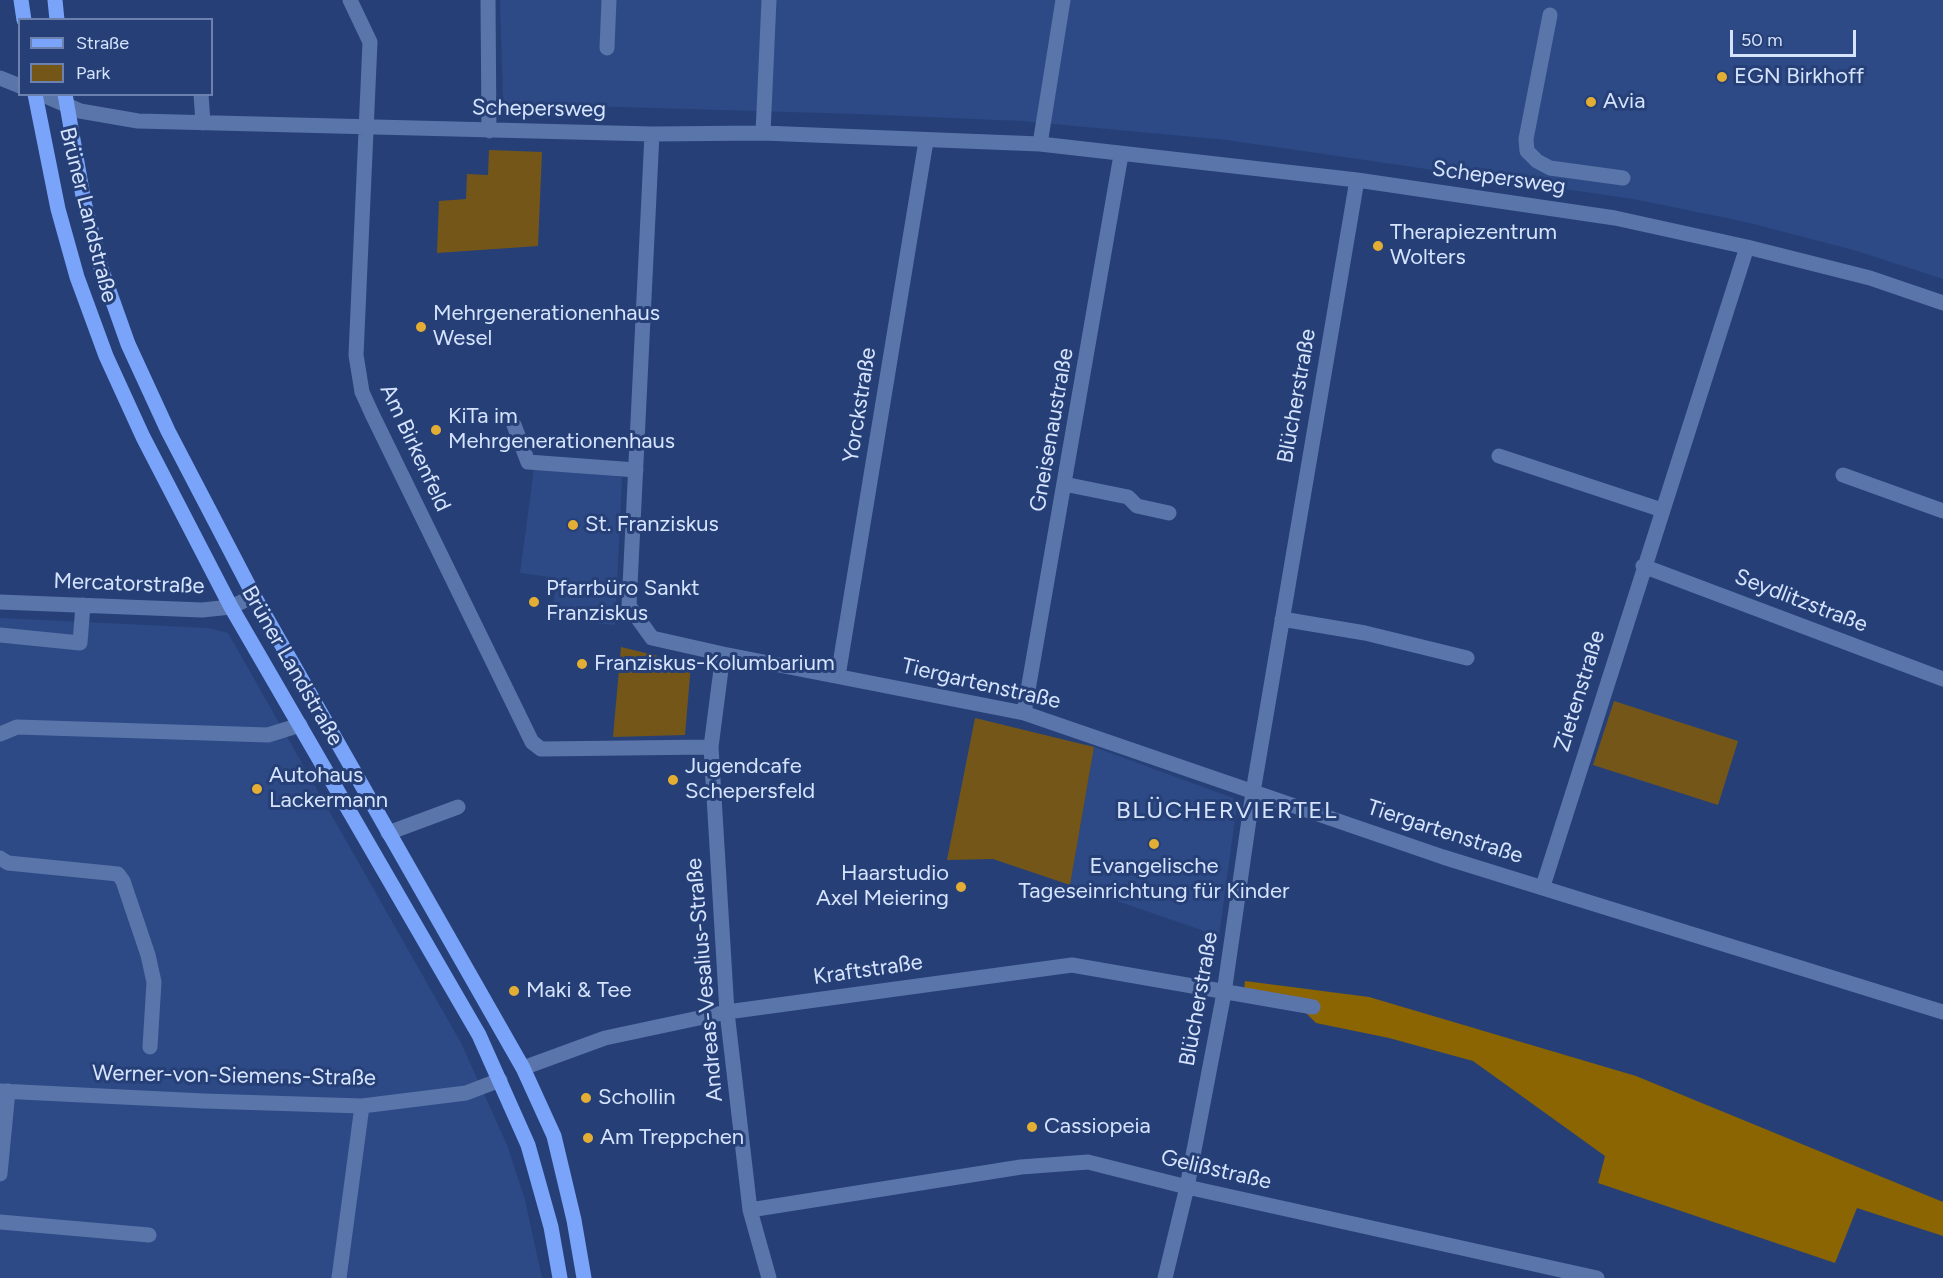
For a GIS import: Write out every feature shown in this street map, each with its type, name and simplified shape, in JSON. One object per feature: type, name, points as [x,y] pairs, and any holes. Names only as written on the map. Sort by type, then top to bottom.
[{"type":"main road","points":[[21,0],[24,18]]},
{"type":"main road","points":[[55,0],[57,18]]},
{"type":"main road","name":"Brüner Landstraße","points":[[35,96],[58,209],[91,318],[143,437],[231,607],[479,1035],[528,1145],[551,1227],[560,1278]]},
{"type":"main road","name":"Brüner Landstraße","points":[[65,100],[101,268],[128,344],[168,431],[254,596],[523,1068],[554,1136],[574,1220],[584,1278]]},
{"type":"main road","points":[[500,1080],[523,1068]]},
{"type":"street","name":"Am Birkenfeld","points":[[350,0],[370,42],[356,356],[362,392],[532,742],[541,749],[711,747]]},
{"type":"street","points":[[488,0],[489,130]]},
{"type":"street","points":[[607,48],[609,0]]},
{"type":"street","points":[[763,133],[769,0]]},
{"type":"street","points":[[1040,144],[1063,0]]},
{"type":"street","points":[[1550,15],[1526,139],[1527,151],[1537,161],[1550,168],[1623,178]]},
{"type":"street","points":[[0,78],[18,85]]},
{"type":"street","name":"Schepersweg","points":[[49,96],[138,121],[651,134],[763,133],[1040,144],[1357,180],[1615,218],[1747,247],[1870,278],[1943,303]]},
{"type":"street","points":[[201,96],[202,123]]},
{"type":"street","name":"Tiergartenstraße","points":[[651,134],[629,606],[652,638],[1024,713],[1443,857],[1543,886],[1943,1012]]},
{"type":"street","name":"Yorckstraße","points":[[838,675],[926,141]]},
{"type":"street","name":"Gneisenaustraße","points":[[1024,713],[1121,155]]},
{"type":"street","name":"Blücherstraße","points":[[1165,1278],[1187,1187],[1224,993],[1253,792],[1357,180]]},
{"type":"street","name":"Zietenstraße","points":[[1543,886],[1643,566],[1747,247]]},
{"type":"street","points":[[514,425],[528,462],[636,470]]},
{"type":"street","points":[[1499,456],[1662,510]]},
{"type":"street","points":[[1843,475],[1943,511]]},
{"type":"street","points":[[1064,484],[1128,496],[1137,506],[1170,513]]},
{"type":"street","name":"Seydlitzstraße","points":[[1643,566],[1943,679]]},
{"type":"street","name":"Mercatorstraße","points":[[0,602],[202,610],[231,607],[254,596]]},
{"type":"street","points":[[0,635],[80,643],[83,605]]},
{"type":"street","points":[[1282,619],[1365,633],[1467,658]]},
{"type":"street","name":"Andreas-Vesalius-Straße","points":[[723,654],[711,747],[727,1012],[750,1210],[769,1278]]},
{"type":"street","points":[[0,734],[17,727],[268,735],[300,725]]},
{"type":"street","points":[[388,833],[458,807]]},
{"type":"street","points":[[0,858],[8,863],[118,874],[123,881],[148,955],[154,982],[150,1047]]},
{"type":"street","name":"Kraftstraße","points":[[523,1068],[605,1038],[727,1012],[1072,965],[1313,1007]]},
{"type":"street","name":"Werner-von-Siemens-Straße","points":[[4,1091],[362,1106],[466,1093],[500,1080]]},
{"type":"street","points":[[0,1174],[4,1091]]},
{"type":"street","points":[[339,1278],[362,1106]]},
{"type":"street","name":"Gelißstraße","points":[[750,1210],[1053,1163],[1088,1162],[1187,1187],[1597,1278]]},
{"type":"street","points":[[0,1222],[149,1235]]},
{"type":"shaded area","points":[[500,0],[1943,0],[1943,279],[1857,251],[1746,222],[1633,199],[1227,140],[1021,121],[858,114],[586,106],[559,112],[554,117],[516,115],[508,110],[503,99]]},
{"type":"shaded area","name":"St. Franziskus","points":[[534,469],[622,477],[615,625],[552,618],[557,578],[520,573]]},
{"type":"shaded area","points":[[0,618],[208,628],[228,633],[461,1043],[507,1145],[525,1200],[542,1278],[0,1278]]},
{"type":"shaded area","name":"Evangelische Tageseinrichtung für Kinder","points":[[1094,747],[1233,798],[1237,804],[1219,936],[1070,885]]},
{"type":"shaded area","points":[[1245,981],[1369,997],[1636,1076],[1943,1202],[1943,1236],[1857,1208],[1835,1263],[1598,1183],[1605,1156],[1473,1061],[1389,1038],[1316,1023],[1292,999],[1244,991]]},
{"type":"green space","points":[[489,150],[542,152],[538,246],[437,253],[439,201],[466,199],[467,174],[488,175]]},
{"type":"green space","points":[[621,647],[691,664],[685,735],[613,737]]},
{"type":"green space","points":[[1614,701],[1738,741],[1718,805],[1593,765]]},
{"type":"green space","points":[[975,718],[1094,747],[1070,885],[993,859],[947,860]]},
{"type":"place","name":"EGN Birkhoff","points":[[1722,77]]},
{"type":"place","name":"Avia","points":[[1591,102]]},
{"type":"place","name":"Therapiezentrum Wolters","points":[[1378,246]]},
{"type":"place","name":"Mehrgenerationenhaus Wesel","points":[[421,327]]},
{"type":"place","name":"KiTa im Mehrgenerationenhaus","points":[[436,430]]},
{"type":"place","name":"St. Franziskus","points":[[573,525]]},
{"type":"place","name":"Pfarrbüro Sankt Franziskus","points":[[534,602]]},
{"type":"place","name":"Franziskus-Kolumbarium","points":[[582,664]]},
{"type":"place","name":"Jugendcafe Schepersfeld","points":[[673,780]]},
{"type":"place","name":"Autohaus Lackermann","points":[[257,789]]},
{"type":"place","name":"Evangelische Tageseinrichtung für Kinder","points":[[1154,844]]},
{"type":"place","name":"Haarstudio Axel Meiering","points":[[961,887]]},
{"type":"place","name":"Maki & Tee","points":[[514,991]]},
{"type":"place","name":"Schollin","points":[[586,1098]]},
{"type":"place","name":"Cassiopeia","points":[[1032,1127]]},
{"type":"place","name":"Am Treppchen","points":[[588,1138]]},
{"type":"district","name":"BLÜCHERVIERTEL","points":[[1227,811]]}]
